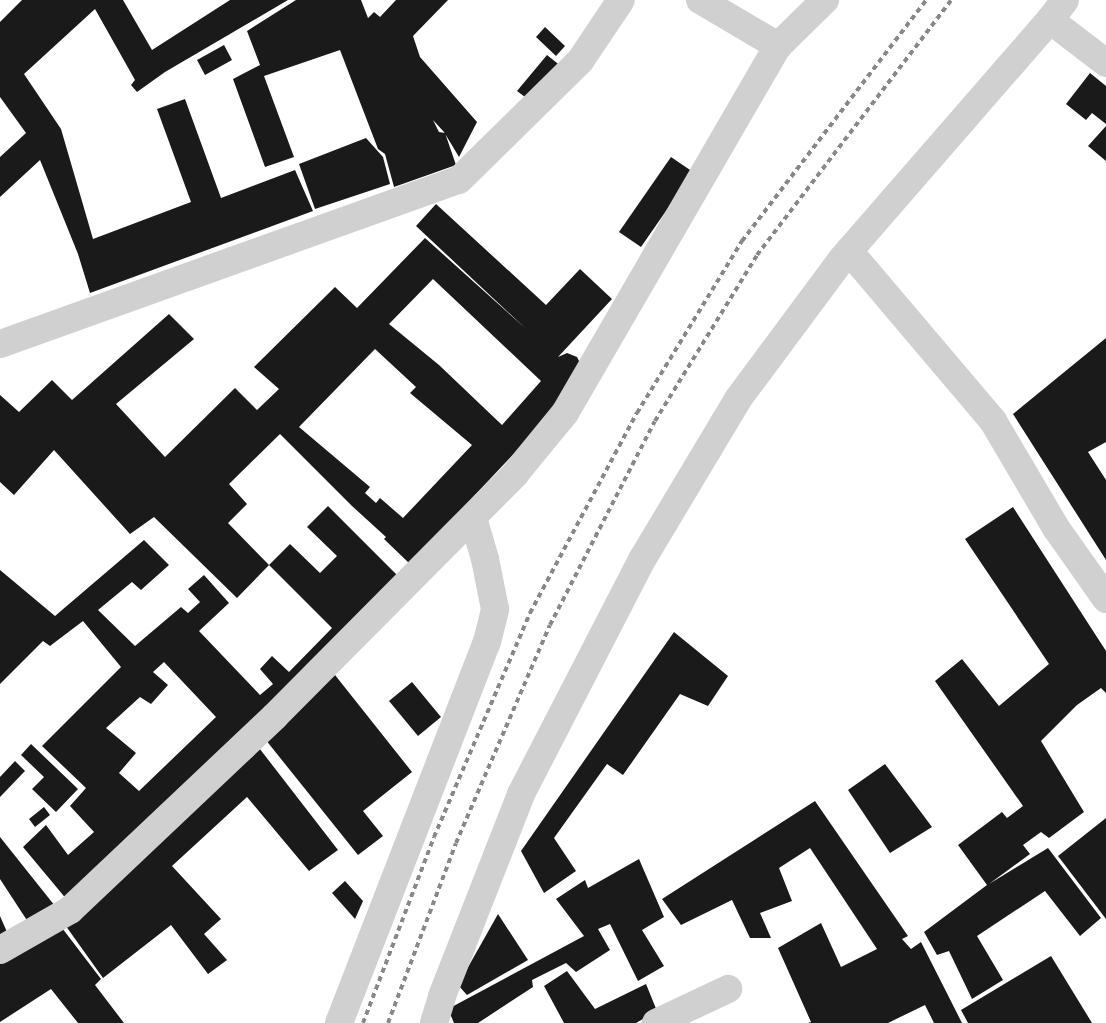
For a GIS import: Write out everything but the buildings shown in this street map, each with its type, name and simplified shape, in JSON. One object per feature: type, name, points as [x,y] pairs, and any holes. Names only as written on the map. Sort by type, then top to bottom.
[{"type":"street","points":[[0,344],[460,180],[580,60],[621,0]]},
{"type":"street","points":[[700,0],[778,46]]},
{"type":"street","points":[[0,950],[70,910],[275,716],[515,474],[566,413],[778,46],[825,0]]},
{"type":"street","points":[[434,1023],[442,996],[521,794],[643,558],[738,399],[849,251],[1057,10],[1106,63]]},
{"type":"street","points":[[849,251],[993,421],[1056,528],[1106,599]]},
{"type":"street","points":[[339,1023],[487,642],[495,609],[485,559],[473,518]]},
{"type":"street","points":[[656,1023],[728,989]]},
{"type":"railway","points":[[363,1023],[434,837],[530,613],[637,413],[742,241],[926,0]]},
{"type":"railway","points":[[388,1023],[456,843],[550,625],[655,421],[757,255],[951,0]]}]
